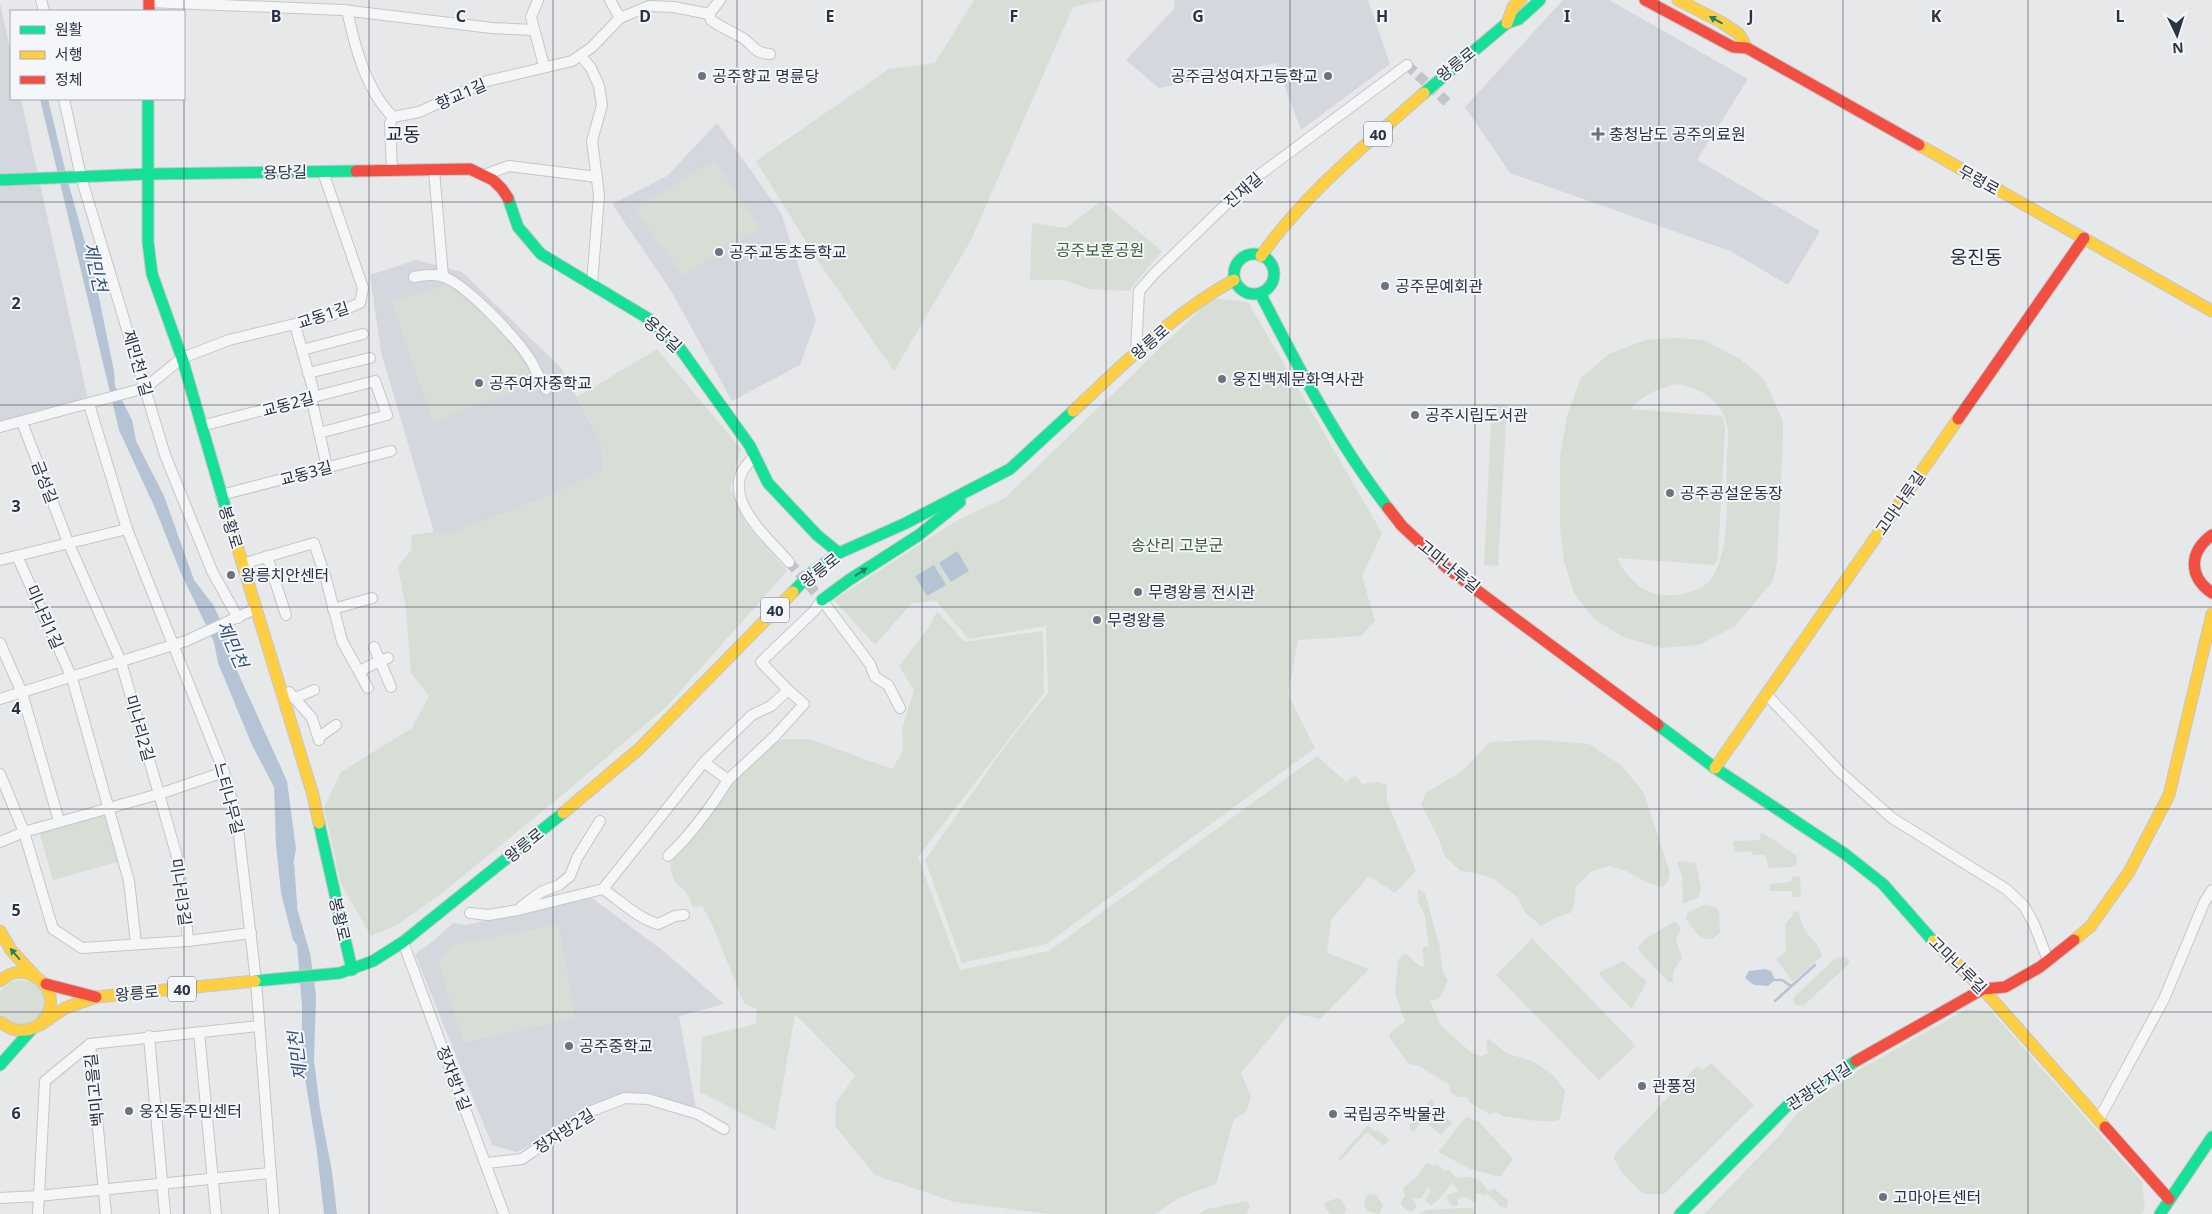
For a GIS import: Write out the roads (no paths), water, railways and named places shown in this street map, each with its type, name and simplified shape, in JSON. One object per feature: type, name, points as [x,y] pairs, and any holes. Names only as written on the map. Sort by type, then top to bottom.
[{"type":"main road","name":"왕릉로","points":[[1506,24],[1513,7],[1521,0]]},
{"type":"main road","name":"왕릉로","points":[[1261,256],[1276,232],[1309,197],[1431,85],[1506,24],[1520,18],[1540,0]]},
{"type":"main road","name":"무령로","points":[[1645,0],[1732,47],[1747,48],[2212,311]]},
{"type":"main road","name":"무령로","points":[[1678,0],[1721,22],[1739,34],[1747,48]]},
{"type":"main road","name":"봉황로","points":[[148,100],[148,242],[152,274],[182,358],[255,609],[313,795],[352,970]]},
{"type":"main road","name":"용당길","points":[[0,180],[148,174],[470,169],[487,174],[496,182],[508,198],[515,223],[527,240],[541,254],[649,319],[679,347],[750,446],[768,483],[817,535],[839,553]]},
{"type":"main road","name":"고마나루길","points":[[1715,768],[2084,238]]},
{"type":"main road","points":[[1251,254],[1261,256],[1269,262],[1274,273],[1270,286],[1260,293],[1254,294],[1242,290],[1234,280],[1234,273],[1239,260],[1251,254]]},
{"type":"main road","name":"왕릉로","points":[[96,997],[340,973],[377,959],[403,942],[608,777],[639,748],[811,573],[839,553],[904,524],[1010,469],[1136,353],[1206,295],[1234,280]]},
{"type":"main road","name":"고마나루길","points":[[1260,293],[1308,386],[1375,491],[1402,526],[1447,568],[1715,768],[1845,854],[1883,884],[1932,940],[1983,989],[2169,1199]]},
{"type":"main road","points":[[822,600],[849,580],[926,530],[950,512],[974,488]]},
{"type":"main road","points":[[2212,535],[2202,542],[2196,552],[2194,562],[2199,582],[2212,593]]},
{"type":"main road","points":[[1983,989],[2005,987],[2048,960],[2090,927],[2128,872],[2169,795],[2212,614]]},
{"type":"main road","points":[[0,931],[8,945],[34,975]]},
{"type":"main road","points":[[0,981],[10,974],[18,972],[34,975]]},
{"type":"main road","name":"40","points":[[34,975],[46,984],[96,997]]},
{"type":"main road","name":"40","points":[[0,1064],[50,1010],[51,1001],[46,984]]},
{"type":"main road","name":"관광단지길","points":[[1680,1214],[1792,1101],[1855,1062],[1983,989]]},
{"type":"main road","name":"40","points":[[36,1027],[65,1008],[96,997]]},
{"type":"main road","points":[[0,1022],[14,1031],[36,1027]]},
{"type":"main road","points":[[2160,1214],[2212,1136]]},
{"type":"street","points":[[336,0],[345,10],[367,78],[385,109],[393,117],[390,123],[392,170]]},
{"type":"street","points":[[538,0],[531,17],[544,66]]},
{"type":"street","points":[[610,0],[620,18]]},
{"type":"street","points":[[720,0],[709,14],[710,20],[725,30],[742,36],[760,53],[770,54]]},
{"type":"street","points":[[149,4],[345,10],[492,28],[533,30]]},
{"type":"street","name":"향교1길","points":[[393,117],[418,112],[487,81],[544,66],[572,61],[581,56],[620,18],[649,6],[674,7],[709,14]]},
{"type":"street","points":[[581,56],[591,68],[599,86],[602,105],[592,141],[599,195],[592,284]]},
{"type":"street","name":"진재길","points":[[1136,353],[1139,291],[1154,274],[1247,184],[1407,64]]},
{"type":"street","name":"제민천1길","points":[[64,100],[82,177],[165,455],[212,571],[238,618]]},
{"type":"street","name":"용당길","points":[[487,174],[509,166],[597,177]]},
{"type":"street","points":[[434,170],[443,277]]},
{"type":"street","name":"교동1길","points":[[182,358],[229,340],[332,315],[360,303],[363,288],[324,172]]},
{"type":"street","points":[[414,277],[426,275],[443,277],[458,286],[504,325],[532,362],[546,389]]},
{"type":"street","points":[[295,325],[308,373],[327,467]]},
{"type":"street","points":[[302,350],[363,334]]},
{"type":"street","points":[[0,427],[144,388],[182,358]]},
{"type":"street","points":[[308,373],[370,358]]},
{"type":"street","name":"교동2길","points":[[201,426],[312,393],[375,381],[387,415],[319,433]]},
{"type":"street","name":"느티나무길","points":[[89,404],[127,528],[224,772],[237,819],[256,982],[274,1214]]},
{"type":"street","name":"금성길","points":[[22,422],[68,542]]},
{"type":"street","name":"교동3길","points":[[221,495],[391,451]]},
{"type":"street","points":[[756,457],[745,464],[739,478],[738,491],[744,508],[788,562]]},
{"type":"street","points":[[0,560],[127,528]]},
{"type":"street","points":[[68,542],[121,662]]},
{"type":"street","points":[[242,564],[314,543],[342,641],[368,688]]},
{"type":"street","name":"미나리1길","points":[[18,556],[72,678]]},
{"type":"street","points":[[267,556],[286,615]]},
{"type":"street","points":[[333,609],[372,598]]},
{"type":"street","points":[[668,856],[681,844],[713,804],[728,780],[775,736],[804,704],[761,662],[814,611],[822,600],[870,664],[875,678],[888,685],[900,708]]},
{"type":"street","points":[[0,699],[186,641],[255,609]]},
{"type":"street","points":[[0,643],[22,693],[59,821]]},
{"type":"street","points":[[374,647],[383,659],[391,687]]},
{"type":"street","points":[[360,671],[383,659]]},
{"type":"street","name":"미나리2길","points":[[121,662],[159,794]]},
{"type":"street","points":[[72,678],[129,881],[136,944]]},
{"type":"street","points":[[295,698],[314,690]]},
{"type":"street","points":[[470,913],[488,915],[518,910],[603,889],[704,762],[752,715],[771,706],[788,690]]},
{"type":"street","points":[[282,695],[289,692],[312,718],[319,739],[336,725]]},
{"type":"street","points":[[1767,695],[1839,771],[1892,818],[2006,889],[2024,906],[2034,924],[2048,960]]},
{"type":"street","points":[[704,762],[728,780]]},
{"type":"street","points":[[0,842],[59,821],[159,794],[224,772]]},
{"type":"street","points":[[0,774],[24,832]]},
{"type":"street","name":"미나리3길","points":[[24,832],[53,929],[82,948],[188,940],[185,907],[176,853],[159,794]]},
{"type":"street","points":[[518,910],[541,892],[559,885],[570,876],[578,858],[600,821]]},
{"type":"street","points":[[603,889],[650,922],[658,924],[676,916],[684,916]]},
{"type":"street","points":[[2098,1119],[2164,999],[2204,903],[2212,890]]},
{"type":"street","points":[[188,940],[251,932]]},
{"type":"street","name":"정자방1길","points":[[403,942],[487,1163],[504,1214]]},
{"type":"street","points":[[90,1044],[149,1036],[259,1026]]},
{"type":"street","points":[[199,1032],[216,1214]]},
{"type":"street","points":[[149,1036],[165,1214]]},
{"type":"street","name":"백미고을길","points":[[90,1044],[106,1214]]},
{"type":"street","name":"백미고을길","points":[[38,1214],[45,1081],[90,1044]]},
{"type":"street","name":"정자방2길","points":[[487,1163],[522,1158],[589,1112],[625,1098],[648,1099],[698,1114],[724,1129]]},
{"type":"street","points":[[0,1198],[38,1196],[270,1173]]},
{"type":"water","name":"제민천","points":[[40,100],[48,100],[68,182],[95,278],[114,371],[115,386],[132,420],[136,441],[164,496],[194,580],[214,606],[226,633],[229,653],[287,781],[296,849],[293,866],[296,905],[310,953],[316,995],[314,1060],[337,1214],[324,1214],[317,1152],[302,1060],[302,1006],[297,945],[293,940],[281,893],[276,845],[274,787],[252,745],[218,663],[214,642],[180,571],[155,508],[119,430]]},
{"type":"water","points":[[957,551],[969,571],[951,582],[939,563]]},
{"type":"water","points":[[934,565],[946,585],[927,596],[915,576]]},
{"type":"water","points":[[1765,969],[1771,971],[1775,980],[1768,986],[1754,985],[1745,978],[1749,971]]},
{"type":"waterway","name":"제민천","points":[[293,865],[296,907]]},
{"type":"waterway","points":[[1775,1001],[1815,965]]},
{"type":"waterway","points":[[1775,980],[1782,980],[1791,986]]},
{"type":"tunnel","points":[[1407,65],[1447,102]]},
{"type":"tunnel","points":[[789,562],[822,600]]},
{"type":"place","name":"공주향교 명륜당","points":[[702,76]]},
{"type":"place","name":"공주금성여자고등학교","points":[[1328,76]]},
{"type":"place","name":"충청남도 공주의료원","points":[[1598,134]]},
{"type":"place","name":"공주교동초등학교","points":[[719,252]]},
{"type":"place","name":"공주문예회관","points":[[1385,286]]},
{"type":"place","name":"웅진백제문화역사관","points":[[1222,379]]},
{"type":"place","name":"공주여자중학교","points":[[479,383]]},
{"type":"place","name":"공주시립도서관","points":[[1415,415]]},
{"type":"place","name":"공주공설운동장","points":[[1670,493]]},
{"type":"place","name":"왕릉치안센터","points":[[231,575]]},
{"type":"place","name":"무령왕릉 전시관","points":[[1138,592]]},
{"type":"place","name":"무령왕릉","points":[[1097,620]]},
{"type":"place","name":"공주중학교","points":[[569,1046]]},
{"type":"place","name":"관풍정","points":[[1642,1086]]},
{"type":"place","name":"웅진동주민센터","points":[[129,1111]]},
{"type":"place","name":"국립공주박물관","points":[[1333,1114]]},
{"type":"place","name":"고마아트센터","points":[[1883,1197]]},
{"type":"district","name":"교동","points":[[403,134]]},
{"type":"district","name":"웅진동","points":[[1976,257]]},
{"type":"park label","name":"공주보훈공원","points":[[1100,250]]},
{"type":"park label","name":"송산리 고분군","points":[[1177,545]]}]
